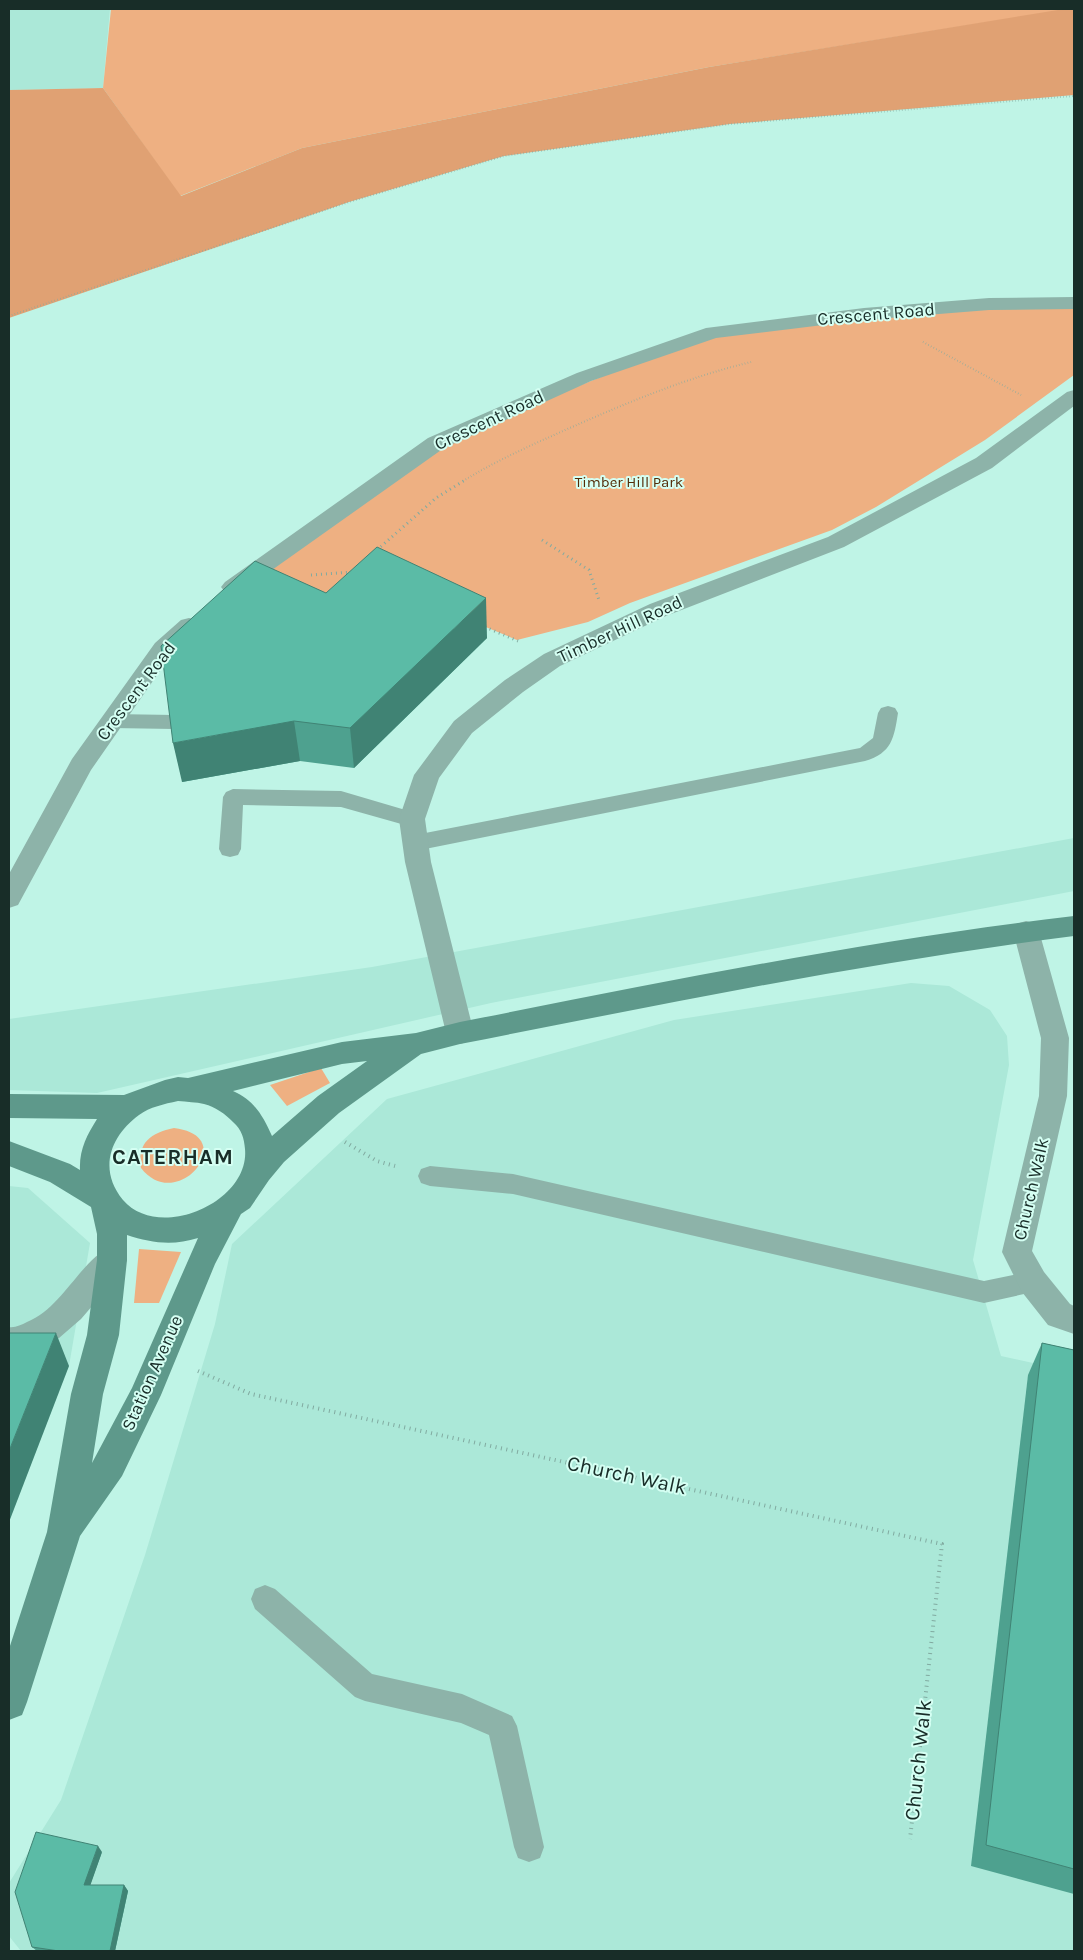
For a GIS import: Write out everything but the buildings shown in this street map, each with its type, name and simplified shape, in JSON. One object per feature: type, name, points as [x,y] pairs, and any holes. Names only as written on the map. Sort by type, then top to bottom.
[{"type":"main road","points":[[192,1089],[342,1053],[416,1044],[460,1033],[834,960],[1026,931],[1074,926]]},
{"type":"main road","points":[[9,1153],[60,1173],[104,1201],[122,1218],[140,1227],[158,1230],[181,1229],[204,1223],[229,1209],[245,1194],[256,1173],[278,1147],[300,1126],[359,1081],[416,1044]]},
{"type":"main road","points":[[104,1201],[94,1178],[93,1161],[100,1140],[108,1128],[128,1107],[150,1096],[178,1089],[192,1089],[213,1093],[231,1101],[244,1111],[256,1129],[261,1151],[256,1173]]},
{"type":"main road","points":[[9,1106],[128,1107]]},
{"type":"main road","name":"Station Avenue","points":[[9,1702],[64,1532],[87,1394],[103,1335],[112,1260],[112,1234],[104,1201]]},
{"type":"main road","name":"Station Avenue","points":[[64,1532],[110,1465],[145,1395],[202,1259],[229,1209]]},
{"type":"street","name":"Crescent Road","points":[[9,898],[81,766],[164,649],[238,582],[436,443],[584,377],[713,332],[872,313],[989,304],[1074,303]]},
{"type":"street","name":"Timber Hill Road","points":[[460,1033],[420,872],[412,819],[427,775],[463,727],[514,686],[552,660],[658,610],[836,542],[984,462],[1074,396]]},
{"type":"street","name":"Church Walk","points":[[1026,931],[1056,1038],[1053,1096],[1017,1252],[1033,1282],[1059,1314],[1074,1320]]},
{"type":"street","points":[[9,1341],[14,1342],[48,1328],[70,1309],[112,1260]]},
{"type":"lane","points":[[415,843],[865,754],[878,748],[883,742],[888,713]]},
{"type":"lane","points":[[112,721],[174,722]]},
{"type":"lane","points":[[230,849],[232,797],[341,799],[412,819]]},
{"type":"lane","points":[[430,1176],[514,1184],[984,1292],[1033,1282]]},
{"type":"lane","points":[[265,1599],[365,1687],[462,1708],[502,1726],[529,1847]]},
{"type":"path","points":[[9,316],[349,202],[504,156],[730,124],[1074,96]]},
{"type":"path","points":[[919,340],[1023,396]]},
{"type":"path","points":[[373,553],[436,498],[495,461],[618,407],[710,372],[756,361]]},
{"type":"path","points":[[542,540],[589,570],[600,602]]},
{"type":"path","points":[[304,576],[352,572],[361,575]]},
{"type":"path","points":[[480,625],[516,640],[552,660]]},
{"type":"path","points":[[516,640],[525,637]]},
{"type":"path","name":"Church Walk","points":[[172,1331],[201,1338],[191,1368],[251,1394],[942,1544],[910,1839]]},
{"type":"shaded area","points":[[9,9],[110,9],[103,88],[9,90]]},
{"type":"shaded area","points":[[1064,9],[1074,9],[1074,95],[730,124],[504,156],[349,202],[9,318],[9,90],[103,88],[181,196],[302,148],[709,67]]},
{"type":"shaded area","points":[[1074,838],[1074,891],[491,1003],[97,1093],[9,1090],[9,1019],[372,967]]},
{"type":"shaded area","points":[[911,983],[949,986],[990,1010],[1007,1036],[1009,1065],[973,1260],[1001,1356],[1074,1372],[1074,1951],[21,1951],[9,1936],[9,1883],[61,1800],[145,1555],[215,1324],[232,1244],[387,1099],[674,1020]]},
{"type":"shaded area","points":[[9,1186],[28,1188],[90,1243],[69,1366],[9,1522]]},
{"type":"green space","points":[[111,9],[1069,9],[709,67],[302,148],[180,196],[103,88]]},
{"type":"green space","name":"Timber Hill Park","points":[[1074,303],[1074,375],[985,440],[876,507],[832,530],[630,603],[588,622],[517,640],[352,572],[304,611],[238,582],[436,443],[713,332],[989,304]]},
{"type":"green space","points":[[321,1068],[330,1083],[287,1106],[270,1085]]},
{"type":"green space","points":[[174,1128],[194,1134],[203,1144],[203,1157],[196,1169],[185,1178],[171,1183],[156,1180],[141,1168],[140,1159],[141,1151],[147,1140],[152,1136]]},
{"type":"green space","points":[[139,1249],[181,1252],[159,1303],[134,1303]]},
{"type":"district","name":"CATERHAM","points":[[173,1156]]}]
